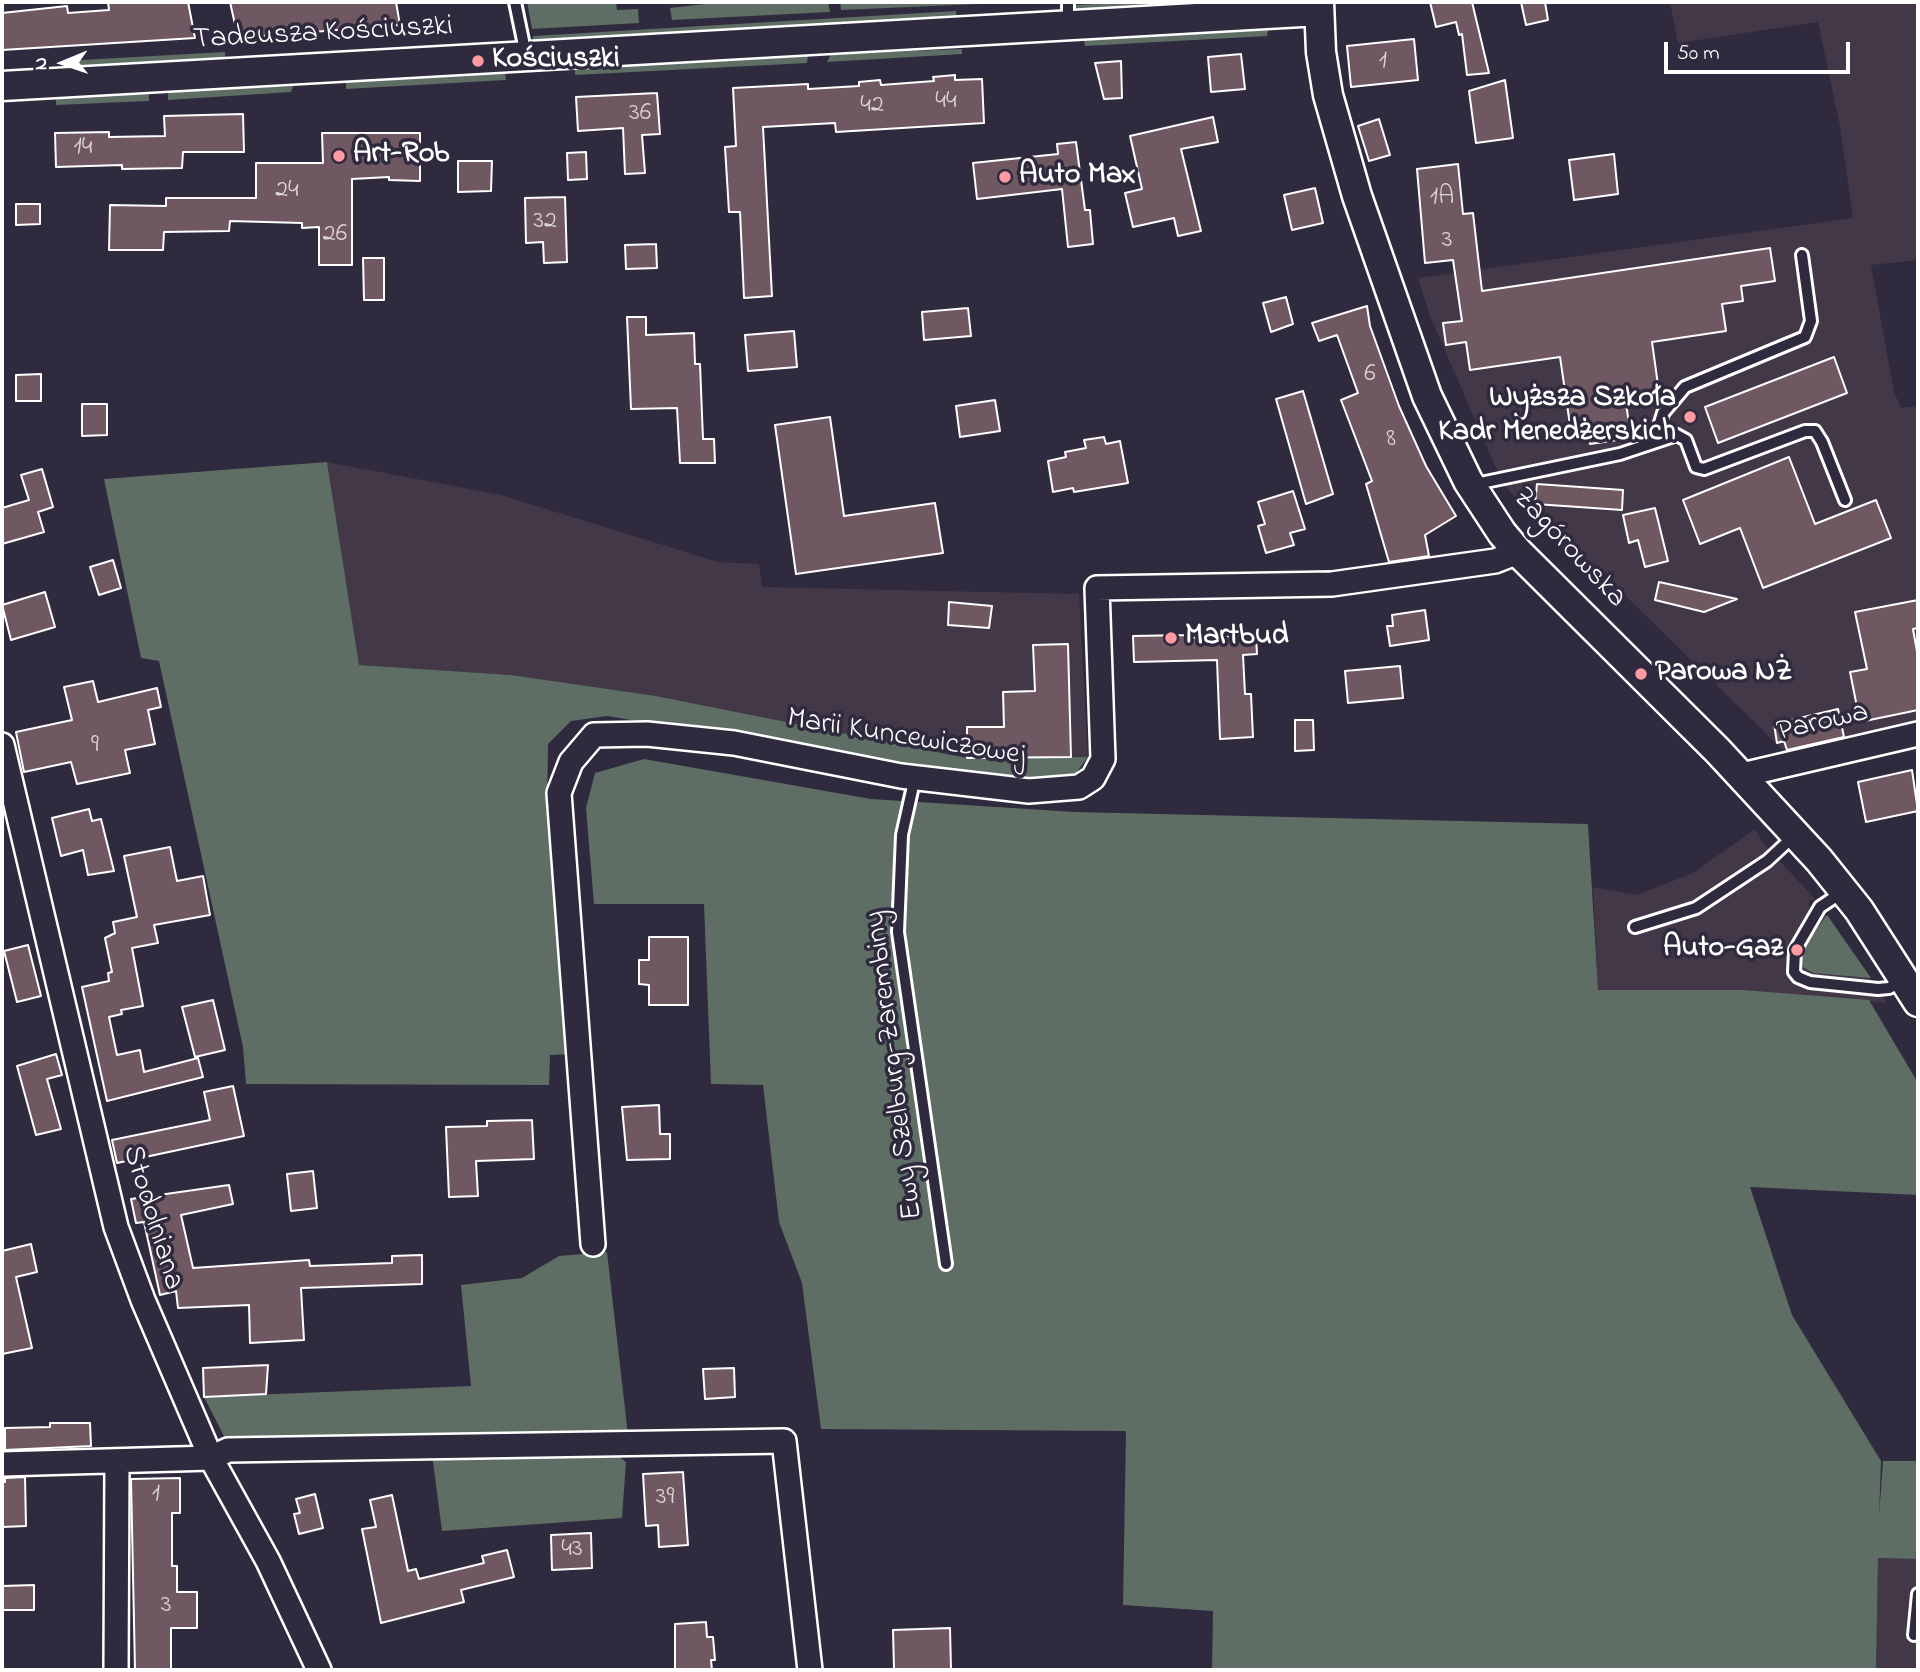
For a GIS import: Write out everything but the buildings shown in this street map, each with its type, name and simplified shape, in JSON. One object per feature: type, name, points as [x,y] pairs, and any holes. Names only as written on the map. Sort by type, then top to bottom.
[{"type":"street","name":"Tadeusza Kościuszki","points":[[2,86],[526,58],[1068,13],[1319,7]]},
{"type":"street","name":"Zagórowska","points":[[1319,7],[1328,95],[1357,196],[1427,396],[1471,485],[1502,533],[1518,552],[1742,775],[1796,835],[1844,891],[1912,991]]},
{"type":"street","name":"Marii Kuncewiczowej","points":[[593,1244],[559,793],[571,762],[594,735],[647,734],[734,743],[915,777],[1029,791],[1079,787],[1093,778],[1102,759],[1097,588],[1332,584],[1496,561],[1518,552]]},
{"type":"street","name":"Parowa","points":[[1742,775],[1918,734]]},
{"type":"street","name":"Stodolniana","points":[[3,752],[116,1227],[142,1300],[211,1458],[268,1560],[319,1670]]},
{"type":"street","points":[[2,1464],[211,1458],[228,1450],[784,1441],[810,1670]]},
{"type":"street","points":[[116,1670],[117,1461]]},
{"type":"lane","points":[[515,2],[526,58]]},
{"type":"lane","points":[[1654,442],[1663,413],[1685,387],[1805,337],[1811,321],[1802,255]]},
{"type":"lane","points":[[1471,485],[1620,454],[1677,435],[1686,440],[1696,467],[1704,469],[1805,430],[1815,431],[1844,500]]},
{"type":"lane","name":"Ewy Szelburg-Zarembiny","points":[[915,777],[902,835],[898,932],[946,1264]]},
{"type":"lane","points":[[1635,927],[1696,908],[1767,861],[1796,835]]},
{"type":"lane","points":[[1844,891],[1820,907],[1795,950],[1794,972],[1798,978],[1810,982],[1912,991]]},
{"type":"lane","points":[[1914,1635],[1918,1594]]},
{"type":"shaded area","name":"Wyższa Szkoła Kadr Menedżerskich","points":[[1670,2],[1918,2],[1918,260],[1871,265],[1894,392],[1901,408],[1918,406],[1918,721],[1787,754],[1593,564],[1554,538],[1503,484],[1430,316],[1418,278],[1853,218],[1840,126],[1818,22],[1678,43]]},
{"type":"shaded area","points":[[327,462],[501,495],[718,562],[759,564],[762,587],[1079,594],[1088,757],[967,758],[656,696],[511,675],[358,665]]},
{"type":"shaded area","points":[[1755,829],[1764,844],[1816,900],[1809,900],[1809,914],[1827,915],[1887,1003],[1743,990],[1598,990],[1593,887],[1637,895],[1693,873]]},
{"type":"shaded area","points":[[1878,1558],[1918,1559],[1918,1670],[1876,1670]]},
{"type":"green space","points":[[527,2],[616,2],[617,10],[638,9],[639,23],[532,29]]},
{"type":"green space","points":[[722,2],[828,2],[830,12],[672,20],[670,8]]},
{"type":"green space","points":[[840,2],[1003,2],[1003,3],[841,10]]},
{"type":"green space","points":[[1181,2],[1182,6],[1075,11],[1075,5]]},
{"type":"green space","points":[[956,11],[957,18],[533,42],[533,36]]},
{"type":"green space","points":[[1268,30],[1267,36],[1085,46],[1084,40]]},
{"type":"green space","points":[[962,49],[962,54],[827,62],[831,54]]},
{"type":"green space","points":[[225,52],[225,59],[65,68],[64,61]]},
{"type":"green space","points":[[808,56],[807,63],[575,75],[575,69]]},
{"type":"green space","points":[[505,72],[506,80],[346,89],[346,82]]},
{"type":"green space","points":[[293,86],[291,92],[168,100],[168,91]]},
{"type":"green space","points":[[149,94],[149,101],[56,105],[56,97]]},
{"type":"green space","points":[[327,462],[359,665],[511,675],[656,696],[967,758],[1088,757],[1076,773],[1051,784],[1015,783],[607,716],[571,721],[548,744],[547,806],[555,852],[571,1054],[550,1055],[549,1085],[246,1084],[243,1047],[159,661],[141,658],[104,479]]},
{"type":"green space","points":[[644,759],[871,799],[1075,812],[1588,824],[1598,990],[1743,990],[1869,1000],[1918,1083],[1918,1195],[1750,1187],[1792,1315],[1881,1461],[1879,1517],[1883,1461],[1918,1461],[1918,1559],[1878,1558],[1876,1670],[1212,1670],[1213,1611],[1123,1605],[1126,1431],[821,1429],[802,1283],[779,1222],[763,1085],[711,1084],[704,904],[594,904],[586,808],[595,773]]},
{"type":"green space","points":[[1827,915],[1871,978],[1813,973],[1803,967],[1801,958],[1805,945]]},
{"type":"green space","points":[[607,1252],[628,1435],[228,1444],[204,1397],[471,1386],[461,1285],[522,1278],[559,1256]]},
{"type":"green space","points":[[432,1454],[617,1455],[626,1462],[622,1518],[442,1531]]},
{"type":"place","name":"Kościuszki","points":[[478,61]]},
{"type":"place","name":"Art-Rob","points":[[339,156]]},
{"type":"place","name":"Auto Max","points":[[1005,177]]},
{"type":"place","name":"Wyższa Szkoła Kadr Menedżerskich","points":[[1690,417]]},
{"type":"place","name":"Martbud","points":[[1171,638]]},
{"type":"place","name":"Parowa NŻ","points":[[1641,674]]},
{"type":"place","name":"Auto-Gaz","points":[[1797,950]]}]
